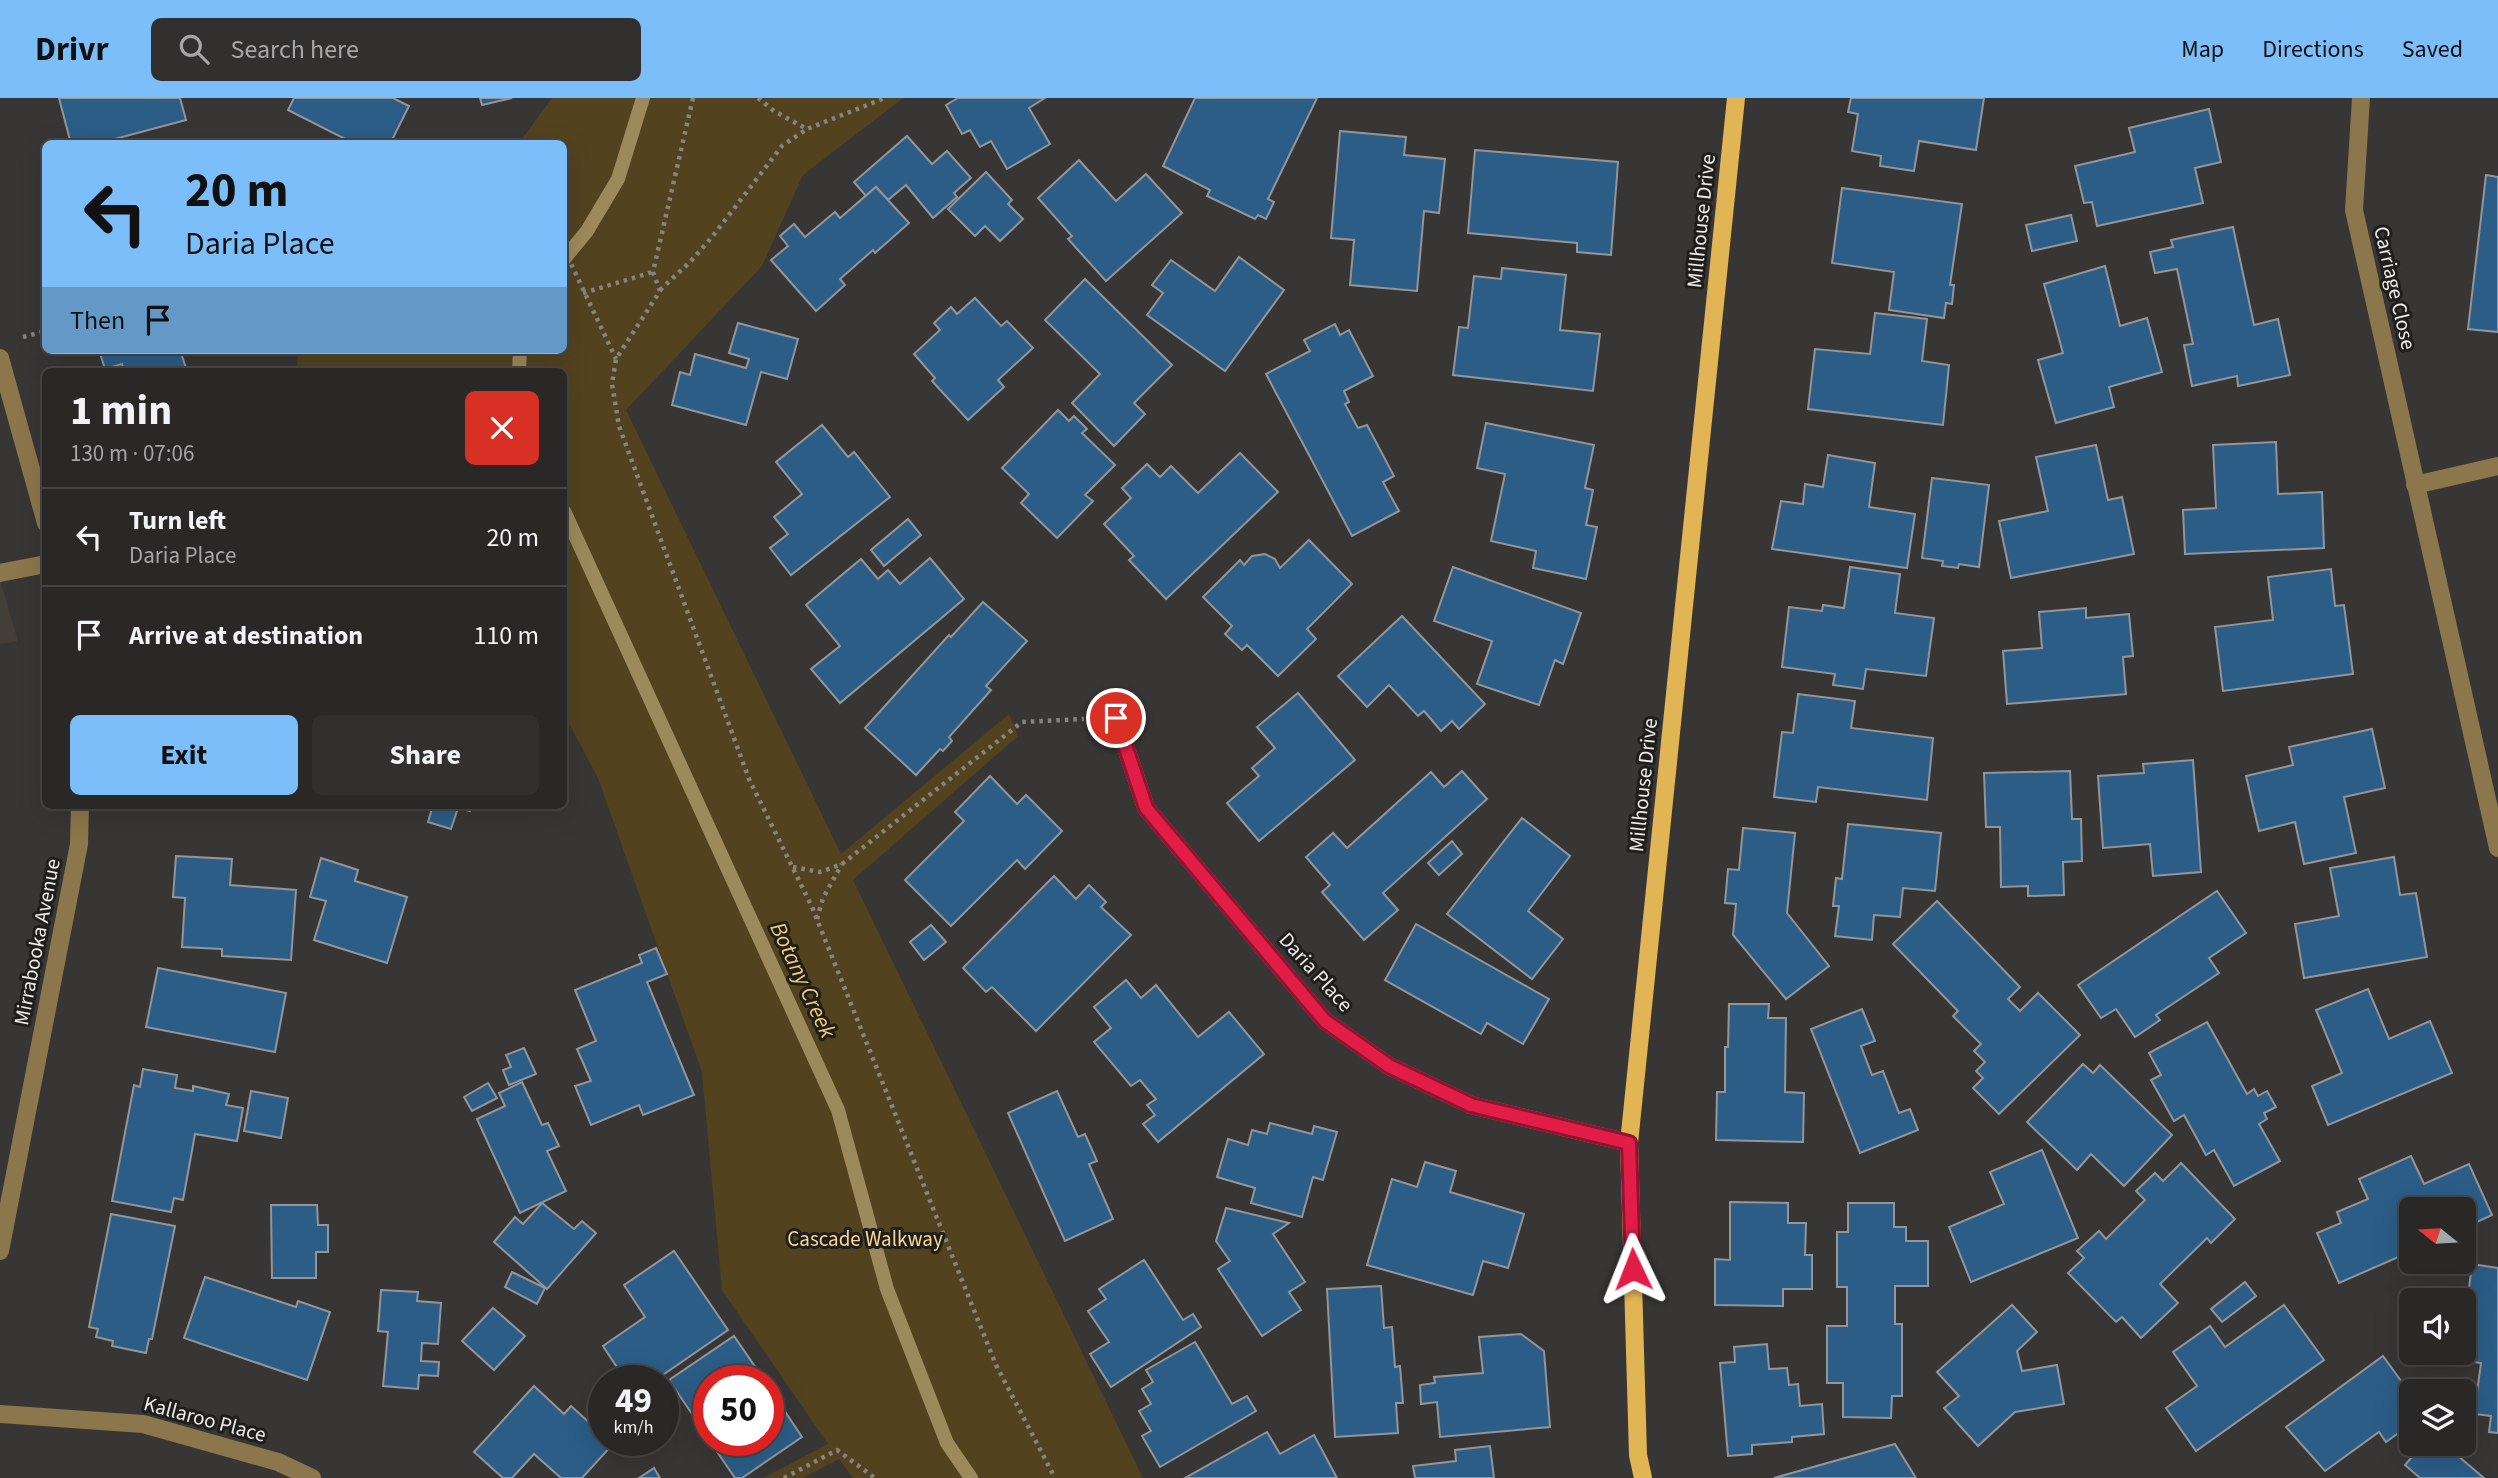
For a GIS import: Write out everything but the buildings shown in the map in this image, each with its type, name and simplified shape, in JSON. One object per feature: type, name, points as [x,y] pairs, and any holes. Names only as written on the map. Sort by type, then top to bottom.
[{"type":"main road","name":"Millhouse Drive","points":[[1643,1478],[1638,1455],[1629,1143],[1736,98]]},
{"type":"street","name":"Carriage Close","points":[[2361,98],[2354,210],[2498,848]]},
{"type":"street","points":[[0,358],[42,509]]},
{"type":"street","points":[[2415,485],[2498,466]]},
{"type":"street","points":[[0,573],[42,565]]},
{"type":"street","name":"Daria Place","points":[[1116,718],[1146,808],[1325,1021],[1389,1066],[1471,1105],[1629,1143]]},
{"type":"street","name":"Mirrabooka Avenue","points":[[0,1251],[79,844],[80,809]]},
{"type":"street","name":"Kallaroo Place","points":[[0,1414],[142,1424],[278,1462],[312,1478]]},
{"type":"path","points":[[660,290],[653,272],[693,98]]},
{"type":"path","points":[[758,98],[774,111],[807,129]]},
{"type":"path","points":[[885,98],[807,129],[782,146],[712,237],[660,290],[616,359],[612,384],[619,426],[749,779],[817,920],[996,1365],[1055,1478]]},
{"type":"path","points":[[567,255],[616,359]]},
{"type":"path","points":[[583,293],[653,272]]},
{"type":"path","points":[[793,867],[820,872],[842,864],[1022,722],[1116,718]]},
{"type":"path","points":[[817,920],[822,898],[842,864]]},
{"type":"path","points":[[784,1478],[837,1450],[875,1478]]},
{"type":"shaded area","points":[[0,580],[18,641],[0,644]]},
{"type":"green space","name":"Cascade Walkway","points":[[552,98],[903,98],[803,175],[762,266],[626,410],[841,854],[1009,714],[1018,736],[853,880],[1143,1478],[853,1478],[839,1459],[803,1478],[763,1478],[828,1444],[784,1380],[784,1365],[774,1365],[722,1290],[702,1072],[598,778],[567,720],[567,368],[296,368],[298,354],[567,354],[567,140],[521,140]]},
{"type":"waterway","name":"Botany Creek","points":[[567,255],[587,231],[618,179],[643,98]]},
{"type":"waterway","name":"Botany Creek","points":[[519,368],[520,354]]},
{"type":"waterway","name":"Botany Creek","points":[[567,518],[838,1110],[887,1289],[947,1443],[971,1478]]},
{"type":"route","points":[[1116,718],[1146,808],[1325,1021],[1389,1066],[1471,1105],[1629,1143],[1633,1269]]}]
